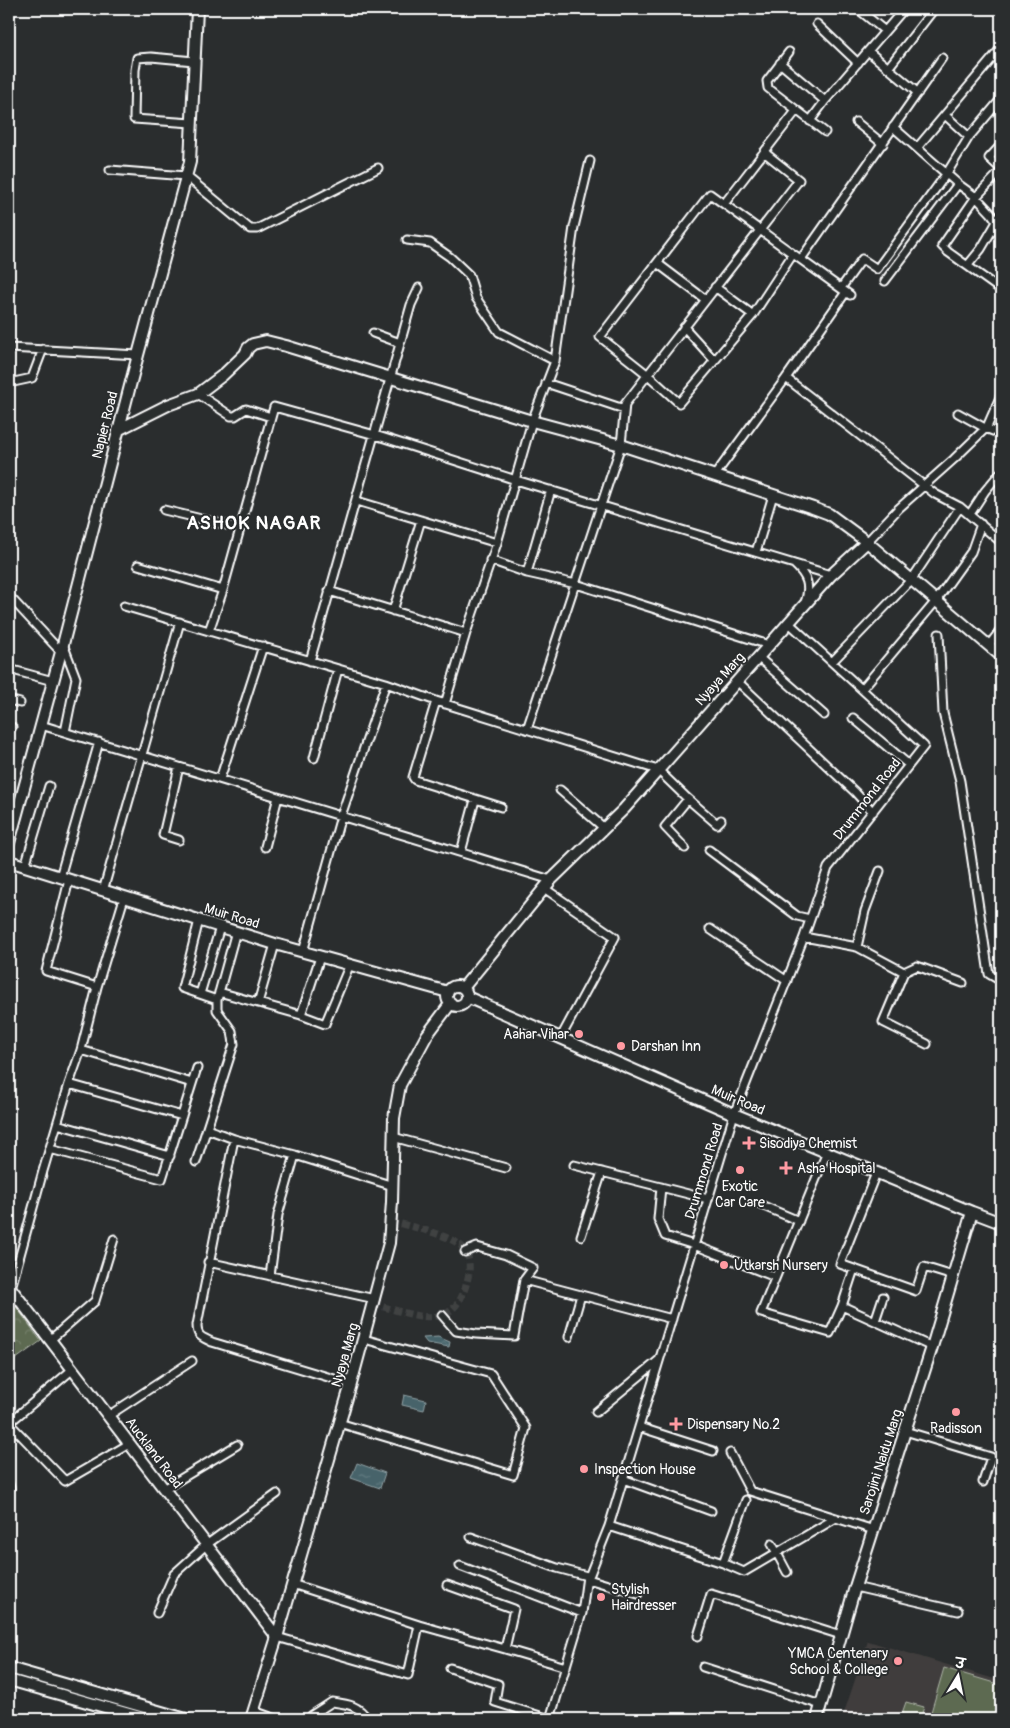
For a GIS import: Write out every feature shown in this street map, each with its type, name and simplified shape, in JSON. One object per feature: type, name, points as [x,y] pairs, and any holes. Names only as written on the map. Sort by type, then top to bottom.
[{"type":"street","name":"Napier Road","points":[[9,843],[190,162],[197,9]]},
{"type":"street","points":[[858,9],[885,31]]},
{"type":"street","points":[[810,121],[904,9]]},
{"type":"street","points":[[888,68],[934,9]]},
{"type":"street","points":[[817,24],[858,63]]},
{"type":"street","points":[[917,148],[1001,48]]},
{"type":"street","points":[[868,51],[918,94]]},
{"type":"street","points":[[788,52],[767,81],[768,88],[825,132]]},
{"type":"street","points":[[192,123],[134,119],[135,70],[137,58],[151,57],[194,61]]},
{"type":"street","points":[[801,259],[942,58]]},
{"type":"street","points":[[780,63],[825,101]]},
{"type":"street","points":[[715,475],[846,292],[862,259],[877,270],[947,173],[969,137],[1001,99]]},
{"type":"street","points":[[724,204],[796,110]]},
{"type":"street","points":[[944,115],[969,137]]},
{"type":"street","points":[[856,122],[883,144]]},
{"type":"street","points":[[893,127],[958,184],[976,197],[999,224]]},
{"type":"street","points":[[1001,145],[989,158],[1001,170],[976,197],[942,246],[1001,290]]},
{"type":"street","points":[[527,729],[621,445],[625,404],[799,180],[764,152]]},
{"type":"street","points":[[445,704],[497,542],[532,421],[555,361],[574,227],[590,161]]},
{"type":"street","points":[[110,170],[186,176],[250,229],[257,229],[378,168]]},
{"type":"street","points":[[885,281],[958,184]]},
{"type":"street","points":[[793,254],[753,315],[679,403],[648,375],[600,337],[710,194],[846,292]]},
{"type":"street","points":[[968,265],[999,224],[1001,215]]},
{"type":"street","points":[[407,240],[430,243],[450,257],[469,275],[476,298],[499,332],[555,361]]},
{"type":"street","points":[[657,263],[706,300]]},
{"type":"street","points":[[715,287],[753,315]]},
{"type":"street","points":[[310,661],[376,435],[411,305],[419,288]]},
{"type":"street","points":[[684,327],[714,360]]},
{"type":"street","points":[[373,332],[400,343]]},
{"type":"street","points":[[118,430],[168,405],[198,394],[223,376],[246,354],[248,348],[253,344],[266,341],[286,346],[532,421],[621,445],[829,514],[912,579],[1001,656]]},
{"type":"street","points":[[9,348],[138,355]]},
{"type":"street","points":[[9,382],[32,378],[43,350]]},
{"type":"street","points":[[786,378],[935,494],[970,514],[1001,542]]},
{"type":"street","points":[[546,383],[624,409]]},
{"type":"street","points":[[198,394],[231,416],[235,416],[246,409],[271,417]]},
{"type":"street","name":"Nyaya Marg","points":[[465,992],[548,884],[624,809],[831,575],[867,542],[924,484],[954,459],[987,427],[1001,395]]},
{"type":"street","points":[[209,632],[223,590],[274,407],[376,435],[516,480],[831,575]]},
{"type":"street","points":[[958,413],[985,428],[987,427],[1001,434]]},
{"type":"street","points":[[970,514],[985,491],[1001,472]]},
{"type":"street","points":[[527,574],[551,490]]},
{"type":"street","points":[[756,552],[773,495]]},
{"type":"street","points":[[357,501],[497,542]]},
{"type":"street","points":[[832,662],[912,579],[960,507]]},
{"type":"street","points":[[164,510],[239,528]]},
{"type":"street","points":[[393,611],[421,520]]},
{"type":"street","points":[[862,689],[936,601],[971,552],[981,524]]},
{"type":"street","points":[[490,560],[527,574],[576,584],[769,644]]},
{"type":"street","points":[[791,562],[804,574],[807,580],[807,596],[804,606]]},
{"type":"street","points":[[138,564],[223,590]]},
{"type":"street","points":[[329,591],[466,634]]},
{"type":"street","points":[[9,596],[62,648],[76,678],[65,732]]},
{"type":"street","points":[[124,606],[386,683],[436,702],[658,770],[717,824],[721,820]]},
{"type":"street","points":[[103,891],[180,622]]},
{"type":"street","name":"Drummond Road","points":[[550,1719],[582,1614],[588,1578],[609,1526],[734,1114],[804,937],[828,868],[924,746],[789,623]]},
{"type":"street","points":[[989,645],[1001,630]]},
{"type":"street","points":[[939,634],[943,713],[960,781],[989,974],[1001,980]]},
{"type":"street","points":[[220,779],[263,646]]},
{"type":"street","points":[[758,657],[824,715]]},
{"type":"street","points":[[9,669],[53,681]]},
{"type":"street","points":[[314,758],[338,669]]},
{"type":"street","points":[[737,681],[856,792],[873,812]]},
{"type":"street","points":[[303,952],[341,816],[386,683]]},
{"type":"street","points":[[9,700],[20,703]]},
{"type":"street","points":[[436,702],[413,776],[415,780],[501,807]]},
{"type":"street","points":[[854,718],[910,765]]},
{"type":"street","points":[[41,725],[461,852],[548,884],[615,937],[560,1039]]},
{"type":"street","points":[[97,987],[46,971],[65,879],[99,742]]},
{"type":"street","points":[[179,767],[163,835],[179,840]]},
{"type":"street","points":[[25,866],[49,786]]},
{"type":"street","points":[[560,790],[604,828]]},
{"type":"street","points":[[265,847],[278,797]]},
{"type":"street","points":[[685,848],[665,827],[688,799]]},
{"type":"street","points":[[461,852],[475,800]]},
{"type":"street","points":[[709,850],[797,916],[810,919]]},
{"type":"street","name":"Muir Road","points":[[9,861],[275,944],[448,992]]},
{"type":"street","points":[[857,947],[865,911],[880,872]]},
{"type":"street","points":[[10,1287],[124,898]]},
{"type":"street","points":[[199,920],[182,988],[200,994],[258,1003],[325,1024],[350,964]]},
{"type":"street","points":[[200,994],[220,927]]},
{"type":"street","points":[[710,929],[787,981]]},
{"type":"street","points":[[196,1162],[234,1044],[232,1031],[217,1010],[218,996],[236,931]]},
{"type":"street","points":[[804,937],[857,947],[904,972]]},
{"type":"street","points":[[258,1003],[275,944]]},
{"type":"street","points":[[301,1015],[320,957]]},
{"type":"street","points":[[927,1044],[883,1022],[904,972],[917,966],[963,983]]},
{"type":"street","points":[[456,986],[465,992],[466,1001],[460,1005],[451,1003],[448,998],[448,992],[456,986]]},
{"type":"street","name":"Muir Road","points":[[465,992],[560,1039],[734,1114],[1001,1223]]},
{"type":"street","name":"Nyaya Marg","points":[[253,1715],[340,1423],[389,1243],[393,1186],[394,1118],[400,1085],[428,1036],[451,1003]]},
{"type":"street","points":[[81,1050],[192,1082]]},
{"type":"street","points":[[50,1149],[162,1179],[197,1068]]},
{"type":"street","points":[[69,1084],[182,1116]]},
{"type":"street","points":[[57,1124],[170,1156]]},
{"type":"street","points":[[207,1129],[234,1139],[295,1155],[393,1186]]},
{"type":"street","points":[[393,1137],[506,1168]]},
{"type":"street","points":[[234,1139],[208,1262],[197,1333],[212,1342],[351,1384]]},
{"type":"street","points":[[827,1152],[761,1313],[830,1333],[842,1306],[854,1269]]},
{"type":"street","points":[[270,1276],[278,1215],[295,1155]]},
{"type":"street","points":[[574,1165],[708,1199]]},
{"type":"street","points":[[581,1236],[602,1172]]},
{"type":"street","points":[[876,1173],[840,1264],[916,1291],[924,1267],[953,1276]]},
{"type":"street","points":[[661,1187],[658,1219],[664,1236],[694,1245],[775,1277]]},
{"type":"street","points":[[761,1205],[799,1221]]},
{"type":"street","name":"Sarojini Naidu Marg","points":[[817,1719],[855,1587],[932,1347],[972,1212]]},
{"type":"street","points":[[50,1340],[95,1301],[114,1239]]},
{"type":"street","points":[[442,1315],[456,1332],[514,1336],[524,1280],[533,1268],[506,1255],[477,1246],[465,1252]]},
{"type":"street","points":[[208,1262],[375,1299]]},
{"type":"street","points":[[524,1280],[672,1318]]},
{"type":"street","name":"Auckland Road","points":[[10,1287],[277,1637]]},
{"type":"street","points":[[570,1337],[581,1295]]},
{"type":"street","points":[[875,1321],[883,1298]]},
{"type":"street","points":[[842,1306],[932,1347]]},
{"type":"street","points":[[340,1423],[513,1475],[526,1428],[491,1374],[364,1339]]},
{"type":"street","points":[[596,1412],[659,1360]]},
{"type":"street","points":[[108,1416],[192,1361]]},
{"type":"street","points":[[73,1369],[9,1423],[65,1481],[129,1444]]},
{"type":"street","points":[[639,1427],[713,1451]]},
{"type":"street","points":[[905,1430],[991,1457],[983,1482]]},
{"type":"street","points":[[164,1489],[237,1445]]},
{"type":"street","points":[[730,1454],[750,1491],[874,1530]]},
{"type":"street","points":[[623,1479],[711,1511]]},
{"type":"street","points":[[157,1613],[174,1574],[206,1545],[277,1494]]},
{"type":"street","points":[[724,1563],[746,1500]]},
{"type":"street","points":[[609,1526],[724,1563],[744,1572],[836,1518]]},
{"type":"street","points":[[471,1537],[557,1568],[638,1594]]},
{"type":"street","points":[[772,1544],[787,1572]]},
{"type":"street","points":[[460,1566],[582,1614]]},
{"type":"street","points":[[292,1584],[419,1625],[566,1667]]},
{"type":"street","points":[[447,1585],[514,1609],[505,1649]]},
{"type":"street","points":[[855,1587],[958,1611]]},
{"type":"street","points":[[698,1636],[711,1594],[841,1635]]},
{"type":"street","points":[[277,1637],[408,1675],[419,1625]]},
{"type":"street","points":[[703,1667],[821,1705]]},
{"type":"street","points":[[9,1668],[186,1719]]},
{"type":"street","points":[[450,1668],[498,1684],[495,1702],[550,1719]]},
{"type":"street","points":[[9,1680],[148,1719]]},
{"type":"street","points":[[310,1719],[312,1715],[332,1702],[352,1704],[367,1719]]},
{"type":"street","points":[[253,1715],[276,1719]]},
{"type":"shaded area","name":"YMCA Centenary School & College","points":[[868,1641],[1001,1681],[1001,1719],[842,1719]]},
{"type":"green space","points":[[9,1297],[41,1341],[9,1364]]},
{"type":"green space","points":[[944,1668],[1001,1685],[1001,1719],[929,1719]]},
{"type":"green space","points":[[906,1702],[924,1707],[920,1719],[900,1719]]},
{"type":"water","points":[[438,1337],[450,1342],[449,1347],[427,1343],[423,1338]]},
{"type":"water","points":[[404,1395],[426,1400],[424,1410],[402,1405]]},
{"type":"water","points":[[357,1463],[385,1473],[380,1488],[351,1478]]},
{"type":"tunnel","points":[[373,1304],[420,1316],[434,1317],[445,1314],[455,1306],[463,1293],[469,1273],[468,1258],[465,1250],[460,1245],[436,1234],[391,1221]]},
{"type":"place","name":"Aahar Vihar","points":[[579,1034]]},
{"type":"place","name":"Darshan Inn","points":[[621,1046]]},
{"type":"place","name":"Sisodiya Chemist","points":[[749,1143]]},
{"type":"place","name":"Asha Hospital","points":[[786,1168]]},
{"type":"place","name":"Exotic Car Care","points":[[740,1170]]},
{"type":"place","name":"Utkarsh Nursery","points":[[724,1265]]},
{"type":"place","name":"Radisson","points":[[956,1412]]},
{"type":"place","name":"Dispensary No.2","points":[[676,1424]]},
{"type":"place","name":"Inspection House","points":[[584,1469]]},
{"type":"place","name":"Stylish Hairdresser","points":[[601,1597]]},
{"type":"place","name":"YMCA Centenary School & College","points":[[898,1661]]},
{"type":"district","name":"ASHOK NAGAR","points":[[254,523]]}]
